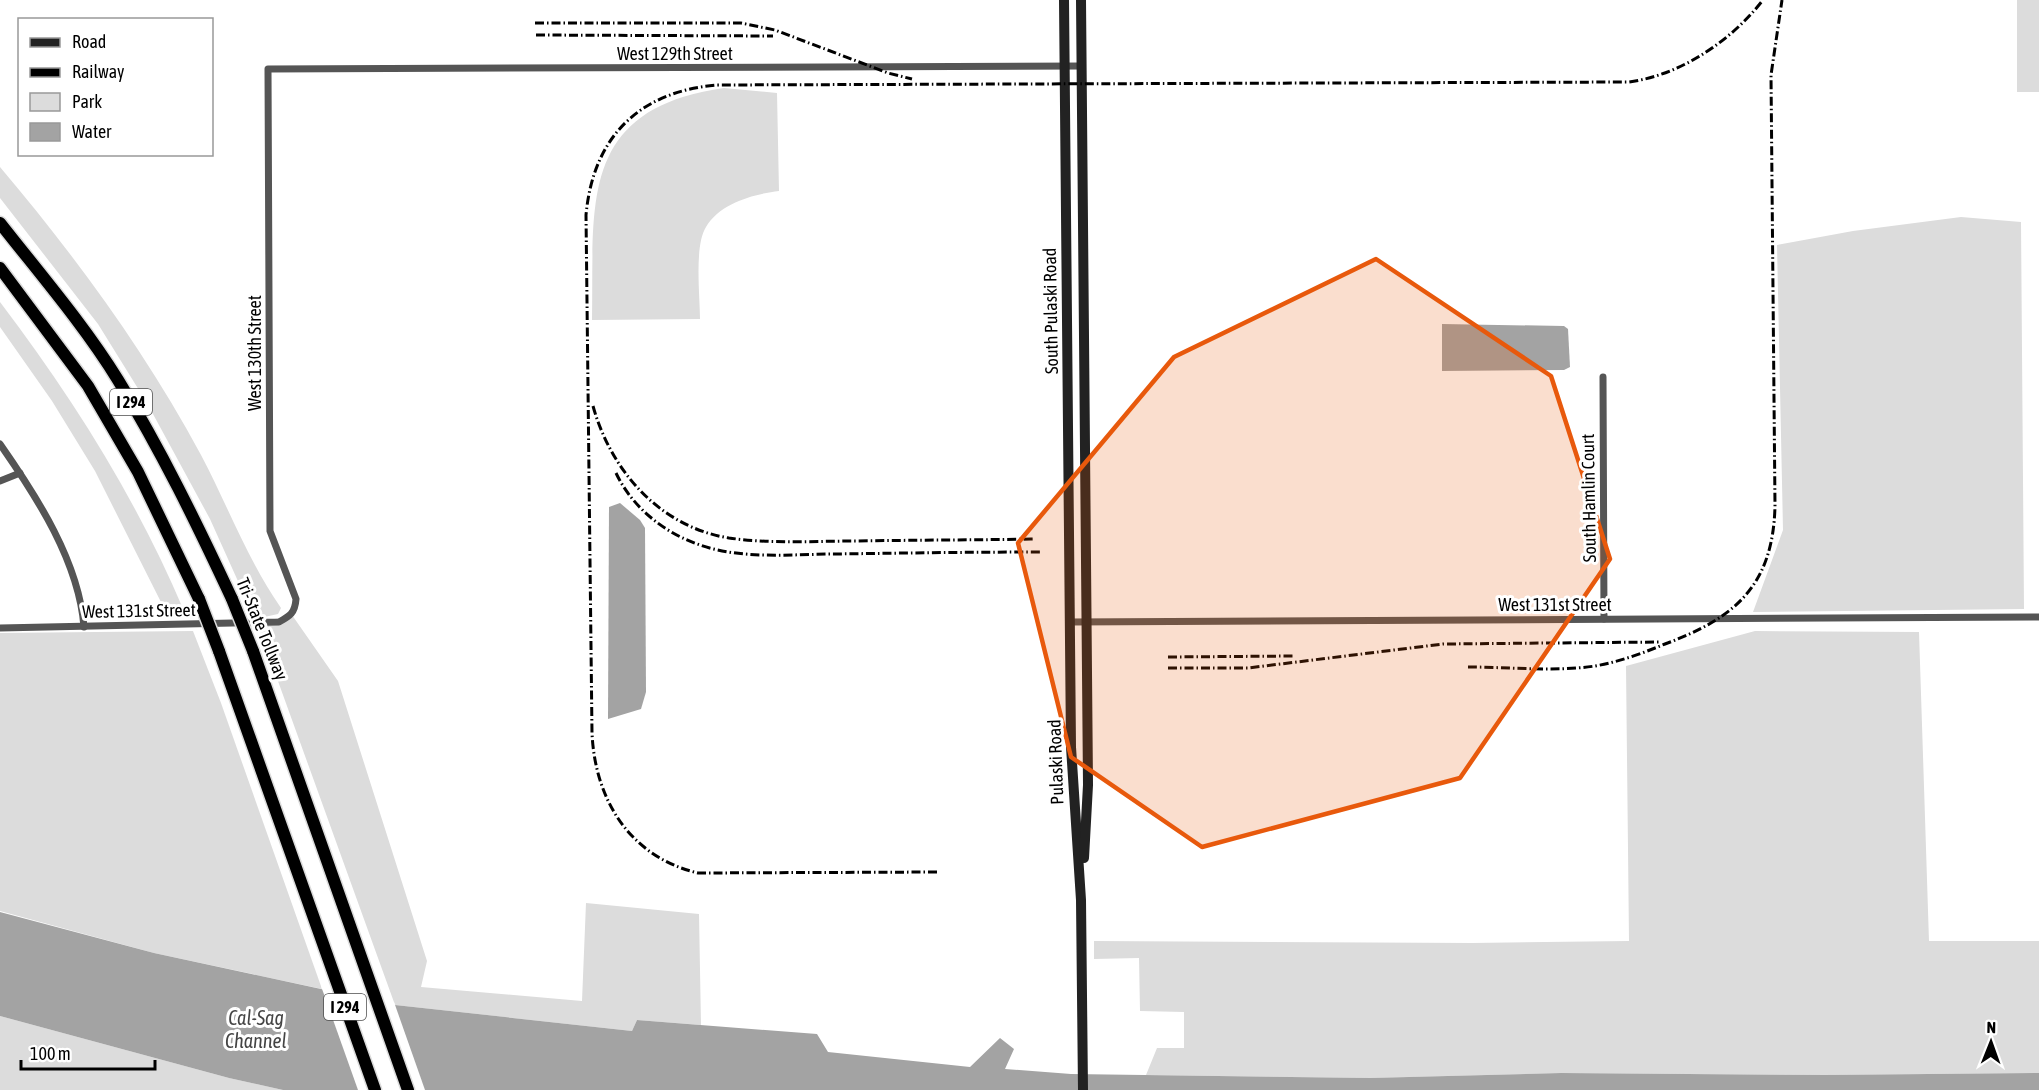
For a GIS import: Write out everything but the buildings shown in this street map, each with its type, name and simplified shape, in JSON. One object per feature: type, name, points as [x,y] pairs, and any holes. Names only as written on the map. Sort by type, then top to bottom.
[{"type":"highway","name":"Tri-State Tollway","points":[[0,223],[56,293],[117,378],[168,465],[232,599],[253,651],[408,1090]]},
{"type":"highway","name":"I 294","points":[[0,268],[88,386],[138,472],[199,599],[375,1090]]},
{"type":"highway","points":[[0,281],[42,325]]},
{"type":"main road","name":"South Pulaski Road","points":[[1064,0],[1070,622]]},
{"type":"main road","name":"South Pulaski Road","points":[[1081,0],[1086,622]]},
{"type":"main road","name":"Pulaski Road","points":[[1070,622],[1072,783],[1081,900],[1083,1090]]},
{"type":"main road","name":"Pulaski Road","points":[[1081,900],[1088,784],[1086,622]]},
{"type":"street","name":"West 129th Street","points":[[268,69],[1082,66]]},
{"type":"street","name":"West 130th Street","points":[[268,69],[270,531],[296,599],[292,615],[279,622]]},
{"type":"street","name":"South Hamlin Court","points":[[1603,377],[1604,620]]},
{"type":"street","points":[[0,444],[20,472],[70,563],[82,600],[84,627]]},
{"type":"street","points":[[0,481],[20,472]]},
{"type":"street","name":"West 131st Street","points":[[1070,622],[2039,617]]},
{"type":"street","name":"West 131st Street","points":[[0,628],[279,622]]},
{"type":"highlighted area","points":[[1376,259],[1551,376],[1610,559],[1460,778],[1202,847],[1071,757],[1018,543],[1174,357]]},
{"type":"green space","points":[[2017,0],[2039,0],[2039,92],[2017,92]]},
{"type":"green space","points":[[724,88],[777,93],[779,191],[738,201],[720,212],[706,227],[702,235],[699,258],[700,319],[592,320],[596,201],[604,168],[619,140],[642,117],[676,99]]},
{"type":"green space","points":[[0,167],[82,270],[157,379],[201,455],[248,552],[281,608],[278,614],[255,619],[210,519],[147,403],[98,324],[0,198]]},
{"type":"green space","points":[[1961,217],[2021,222],[2024,609],[1753,612],[1783,530],[1777,245],[1853,231]]},
{"type":"green space","points":[[0,302],[53,375],[102,451],[146,529],[184,611],[166,612],[95,471],[52,401],[0,327]]},
{"type":"green space","points":[[292,615],[338,681],[427,961],[421,987],[582,1001],[586,903],[699,914],[701,1025],[637,1020],[632,1031],[395,1005],[257,623]]},
{"type":"green space","points":[[193,631],[221,703],[322,989],[154,953],[0,911],[0,633]]},
{"type":"green space","points":[[1755,631],[1919,632],[1929,941],[2039,941],[2039,1073],[1825,1075],[1561,1073],[1370,1078],[1146,1075],[1157,1048],[1184,1048],[1184,1012],[1140,1011],[1139,958],[1094,959],[1094,941],[1472,943],[1629,941],[1626,666]]},
{"type":"green space","points":[[0,1016],[229,1078],[283,1090],[0,1090]]},
{"type":"water","points":[[1442,324],[1564,326],[1568,329],[1570,367],[1564,370],[1442,371]]},
{"type":"water","points":[[620,503],[640,520],[645,528],[646,692],[641,709],[608,719],[609,507]]},
{"type":"water","name":"Cal-Sag Channel","points":[[0,912],[154,953],[395,1005],[632,1031],[637,1020],[817,1034],[828,1052],[970,1067],[1000,1038],[1014,1049],[1005,1069],[1071,1074],[1370,1078],[1561,1073],[1825,1075],[2039,1073],[2039,1090],[283,1090],[229,1078],[0,1016]]},
{"type":"pier","points":[[321,986],[394,1002],[425,1090],[358,1090]]},
{"type":"railway","points":[[937,872],[698,873],[674,865],[653,854],[635,839],[609,803],[600,781],[592,733],[586,215],[590,188],[598,163],[624,124],[642,109],[664,97],[688,89],[716,85],[1629,82],[1667,72],[1704,54],[1736,29],[1763,0]]},
{"type":"railway","points":[[1468,667],[1564,669],[1622,660],[1690,634],[1711,623],[1746,595],[1758,578],[1767,558],[1773,534],[1775,506],[1771,75],[1782,0]]},
{"type":"railway","points":[[535,23],[741,23],[775,30],[888,73],[912,79]]},
{"type":"railway","points":[[536,35],[773,36]]},
{"type":"railway","points":[[593,406],[612,452],[642,492],[660,509],[704,532],[729,538],[777,542],[1035,539]]},
{"type":"railway","points":[[616,473],[631,497],[650,517],[687,540],[716,550],[768,555],[1042,552]]},
{"type":"railway","points":[[1168,668],[1248,668],[1443,644],[1661,642]]},
{"type":"railway","points":[[1168,657],[1294,656]]}]
